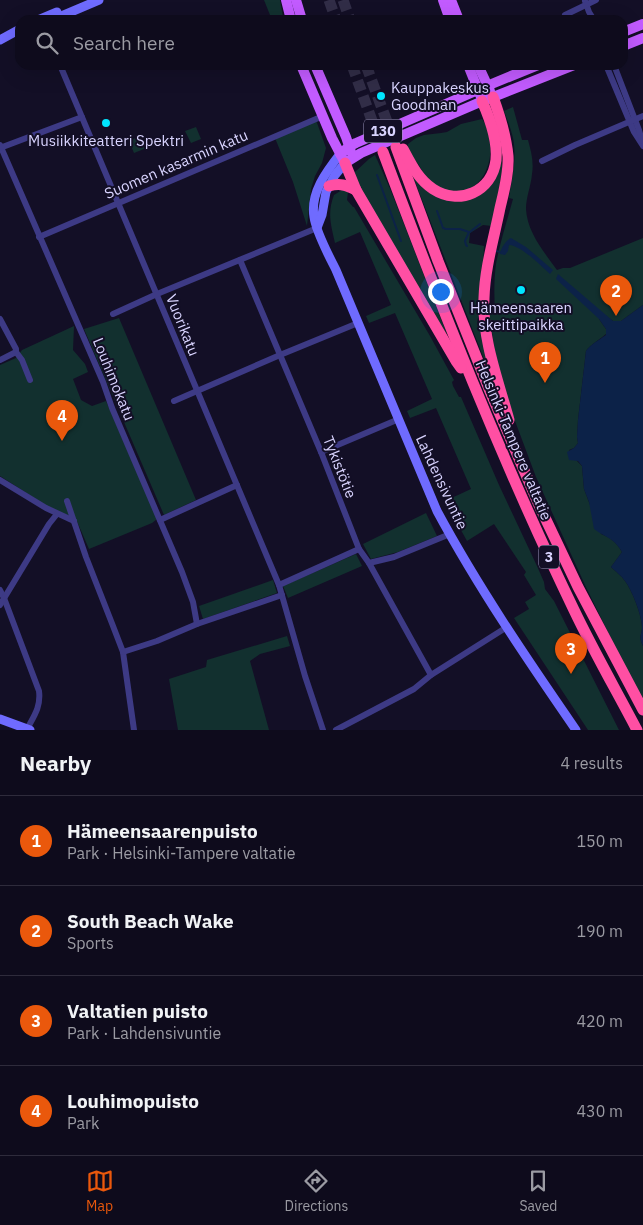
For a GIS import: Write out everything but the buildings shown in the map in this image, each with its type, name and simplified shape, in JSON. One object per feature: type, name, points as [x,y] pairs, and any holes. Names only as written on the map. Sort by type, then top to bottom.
[{"type":"highway","name":"Helsinki-Tampere valtatie","points":[[485,93],[493,130],[496,158],[490,177],[482,187],[473,193],[451,196],[434,190],[419,177],[398,146],[444,277],[489,389],[539,504],[578,587],[643,710]]},
{"type":"highway","points":[[485,93],[499,115],[504,131],[508,168],[485,275],[484,317],[494,370],[512,429],[515,446]]},
{"type":"highway","name":"Helsinki-Tampere valtatie","points":[[383,152],[471,380],[523,501],[574,611],[638,730]]},
{"type":"highway","points":[[346,159],[356,190],[456,361],[471,380]]},
{"type":"highway","points":[[329,186],[340,184],[356,190]]},
{"type":"main road","points":[[51,15],[84,0]]},
{"type":"main road","points":[[64,15],[99,0]]},
{"type":"main road","points":[[286,0],[290,15]]},
{"type":"main road","points":[[296,0],[300,15]]},
{"type":"main road","points":[[449,1],[450,15]]},
{"type":"main road","points":[[449,1],[456,15]]},
{"type":"main road","points":[[628,30],[643,24]]},
{"type":"main road","points":[[4,38],[15,32]]},
{"type":"main road","points":[[628,44],[643,38]]},
{"type":"main road","points":[[303,70],[323,116],[346,159]]},
{"type":"main road","points":[[318,70],[350,146],[346,159]]},
{"type":"main road","points":[[471,70],[485,93]]},
{"type":"main road","points":[[479,70],[485,93]]},
{"type":"main road","points":[[485,93],[529,70]]},
{"type":"main road","points":[[485,93],[558,70]]},
{"type":"main road","name":"130","points":[[350,146],[485,93]]},
{"type":"main road","name":"130","points":[[317,228],[329,186],[346,159],[485,93]]},
{"type":"main road","name":"Lahdensivuntie","points":[[346,159],[324,175],[314,202],[317,228],[437,511],[507,627],[572,729]]},
{"type":"main road","points":[[0,719],[29,730]]},
{"type":"street","points":[[567,15],[578,10],[586,2],[596,0]]},
{"type":"street","points":[[586,2],[590,15]]},
{"type":"street","name":"Vuorikatu","points":[[62,70],[279,585],[322,730]]},
{"type":"street","points":[[608,70],[633,121]]},
{"type":"street","points":[[616,70],[637,137],[643,145]]},
{"type":"street","name":"Suomen kasarmin katu","points":[[39,237],[323,116]]},
{"type":"street","points":[[542,161],[574,145],[643,116]]},
{"type":"street","points":[[0,147],[82,117]]},
{"type":"street","name":"Louhimokatu","points":[[0,147],[99,373],[182,572],[193,602],[198,624]]},
{"type":"street","points":[[113,314],[317,228]]},
{"type":"street","name":"Tykistötie","points":[[240,260],[321,452],[359,549],[369,563],[431,675]]},
{"type":"street","points":[[0,318],[16,352],[22,360],[30,380]]},
{"type":"street","points":[[174,401],[358,323]]},
{"type":"street","points":[[0,360],[16,352]]},
{"type":"street","points":[[321,452],[399,419]]},
{"type":"street","points":[[0,480],[57,514],[74,521]]},
{"type":"street","points":[[160,520],[237,485]]},
{"type":"street","points":[[67,501],[122,652],[134,730]]},
{"type":"street","points":[[0,605],[57,514]]},
{"type":"street","points":[[369,563],[394,557],[450,534]]},
{"type":"street","points":[[279,585],[359,549]]},
{"type":"street","points":[[0,590],[39,691],[39,706],[29,730]]},
{"type":"street","points":[[122,652],[282,595]]},
{"type":"street","points":[[336,730],[414,688],[431,675],[507,627]]},
{"type":"green space","points":[[264,0],[280,0],[283,15],[270,15]]},
{"type":"green space","points":[[513,107],[522,140],[528,140],[532,157],[532,174],[526,205],[529,226],[557,270],[570,268],[643,238],[643,305],[621,321],[613,321],[605,315],[599,319],[606,329],[606,334],[586,351],[578,420],[578,443],[569,450],[582,466],[584,489],[601,534],[613,541],[622,552],[611,567],[628,585],[640,616],[642,627],[640,638],[643,646],[643,704],[585,585],[536,477],[503,389],[489,312],[495,311],[496,264],[513,199],[509,198],[514,168],[514,146],[504,111]]},
{"type":"green space","points":[[482,119],[488,130],[490,156],[487,168],[481,179],[473,187],[462,191],[448,191],[438,187],[427,177],[410,155],[408,144],[424,135],[447,132],[461,124]]},
{"type":"green space","points":[[316,120],[326,148],[311,189],[307,226],[293,182],[275,138]]},
{"type":"green space","points":[[196,127],[201,139],[191,143],[185,131]]},
{"type":"green space","points":[[144,134],[149,147],[134,153],[129,141]]},
{"type":"green space","points":[[502,147],[502,173],[492,226],[483,225],[470,233],[469,243],[484,246],[481,305],[477,322],[482,333],[493,382],[412,174],[429,191],[478,195]]},
{"type":"green space","points":[[375,155],[448,337],[354,180],[354,173]]},
{"type":"green space","points":[[342,190],[348,192],[347,200],[354,207],[454,380],[452,382],[453,386],[459,397],[461,397],[544,582],[545,589],[554,601],[619,730],[588,730],[514,618],[529,609],[525,602],[536,595],[524,575],[526,572],[494,524],[467,541],[445,501],[471,489],[436,408],[410,418],[407,411],[432,399],[395,313],[369,323],[366,316],[391,305],[360,232],[335,243],[330,219],[331,208],[334,195]]},
{"type":"green space","points":[[119,318],[196,500],[164,515],[84,329]]},
{"type":"green space","points":[[74,326],[73,350],[85,364],[88,372],[73,379],[81,400],[92,406],[106,401],[157,519],[152,523],[89,549],[76,519],[47,506],[0,476],[0,365],[16,358],[22,350]]},
{"type":"green space","points":[[426,513],[437,536],[398,552],[371,559],[363,544]]},
{"type":"green space","points":[[356,554],[362,566],[288,598],[283,586]]},
{"type":"green space","points":[[273,580],[277,593],[203,619],[199,606]]},
{"type":"green space","points":[[287,636],[290,646],[260,654],[250,661],[269,730],[178,730],[169,679],[206,667],[207,660]]},
{"type":"water","points":[[511,238],[526,247],[553,270],[550,274],[531,257],[514,246],[509,245],[505,255],[500,254],[507,240]]},
{"type":"water","points":[[558,274],[613,321],[621,321],[643,305],[643,646],[640,638],[642,622],[633,597],[624,579],[611,567],[622,552],[612,541],[594,529],[589,502],[584,489],[582,466],[578,461],[569,460],[567,452],[578,443],[578,420],[586,351],[606,335],[606,329],[599,319],[556,279]]},
{"type":"waterway","points":[[377,175],[401,241]]},
{"type":"waterway","points":[[437,211],[443,228],[460,229],[469,232],[465,241],[467,246]]},
{"type":"waterway","points":[[470,232],[480,224]]},
{"type":"waterway","points":[[496,251],[500,252]]},
{"type":"tunnel","points":[[329,0],[334,15]]},
{"type":"tunnel","points":[[343,0],[348,15]]},
{"type":"tunnel","points":[[354,70],[380,143]]},
{"type":"tunnel","points":[[368,70],[393,138]]},
{"type":"place","name":"Kauppakeskus Goodman","points":[[381,96]]},
{"type":"place","name":"Musiikkiteatteri Spektri","points":[[106,123]]},
{"type":"place","name":"Hämeensaaren skeittipaikka","points":[[521,290]]},
{"type":"place","name":"South Beach Wake","points":[[616,316]]},
{"type":"place","name":"Hämeensaarenpuisto","points":[[545,383]]},
{"type":"place","name":"Louhimopuisto","points":[[62,441]]},
{"type":"place","name":"Valtatien puisto","points":[[571,674]]}]
